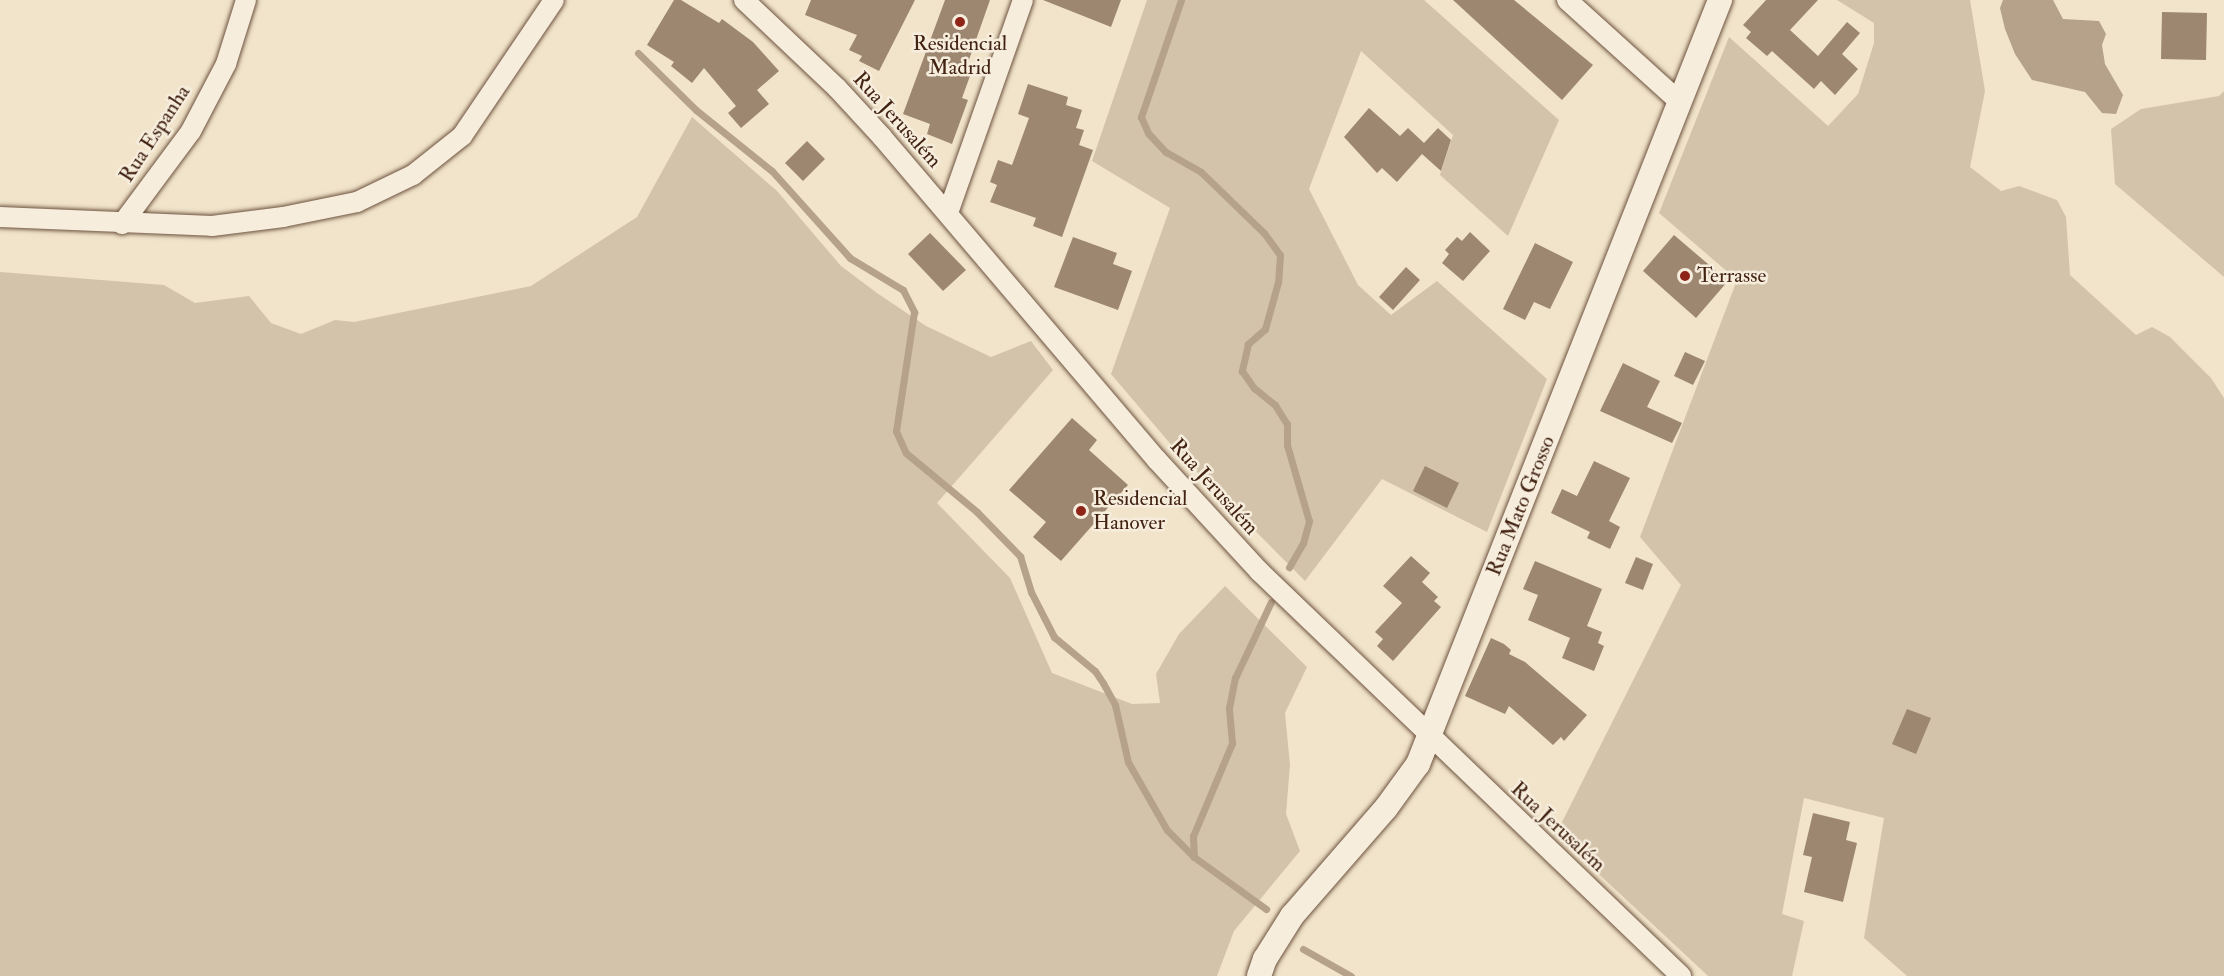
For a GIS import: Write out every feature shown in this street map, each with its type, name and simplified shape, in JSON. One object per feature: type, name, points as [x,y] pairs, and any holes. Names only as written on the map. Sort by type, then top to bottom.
[{"type":"street","name":"Rua Espanha","points":[[122,224],[191,130],[226,64],[246,0]]},
{"type":"street","points":[[0,217],[122,224],[213,226],[283,217],[357,202],[413,175],[462,136],[554,0]]},
{"type":"street","name":"Rua Jerusalém","points":[[744,0],[837,88],[948,213],[1201,510],[1429,738],[1681,976]]},
{"type":"street","points":[[948,213],[1023,0]]},
{"type":"street","points":[[1567,0],[1680,102]]},
{"type":"street","name":"Rua Mato Grosso","points":[[1259,976],[1264,959],[1292,916],[1406,784],[1429,738],[1720,0]]},
{"type":"shaded area","points":[[1147,0],[1424,0],[1559,120],[1508,236],[1440,175],[1453,135],[1361,51],[1309,189],[1358,285],[1391,315],[1437,281],[1547,379],[1487,532],[1382,479],[1305,581],[1179,454],[1111,374],[1170,208],[1092,161]]},
{"type":"shaded area","points":[[1837,0],[1970,0],[1985,91],[1970,167],[2001,191],[2019,186],[2057,200],[2066,217],[2070,275],[2136,335],[2152,327],[2170,337],[2211,378],[2224,398],[2224,976],[1907,976],[1864,938],[1884,818],[1804,798],[1782,914],[1804,921],[1792,976],[1708,976],[1556,834],[1681,585],[1640,537],[1737,280],[1659,213],[1729,37],[1828,126],[1858,94],[1874,43],[1874,23]]},
{"type":"shaded area","points":[[2003,0],[2053,0],[2063,19],[2099,21],[2106,34],[2102,45],[2105,64],[2123,95],[2116,114],[2102,113],[2085,92],[2032,80],[2015,54],[2005,29],[2000,8]]},
{"type":"shaded area","points":[[2224,91],[2224,277],[2115,184],[2111,129],[2141,109],[2219,96]]},
{"type":"shaded area","points":[[692,117],[777,191],[841,266],[877,293],[926,326],[991,357],[1031,341],[1053,370],[937,503],[1010,578],[1052,673],[1132,704],[1160,703],[1156,674],[1179,634],[1225,586],[1307,667],[1285,713],[1290,765],[1286,814],[1300,851],[1234,931],[1217,976],[0,976],[0,272],[164,285],[195,303],[249,296],[271,323],[301,334],[335,320],[354,322],[531,286],[637,217]]},
{"type":"building","points":[[674,0],[681,0],[719,23],[722,19],[753,42],[779,71],[757,90],[769,104],[741,128],[728,113],[736,106],[704,68],[692,83],[671,66],[674,62],[647,45]]},
{"type":"building","points":[[811,0],[915,0],[879,71],[859,61],[862,56],[849,50],[857,35],[805,15]]},
{"type":"building","points":[[945,0],[990,0],[964,74],[970,76],[962,98],[968,100],[952,144],[927,134],[930,124],[903,114]]},
{"type":"building","points":[[1043,0],[1121,0],[1111,27]]},
{"type":"building","points":[[1453,0],[1514,0],[1593,65],[1562,100]]},
{"type":"building","points":[[1766,0],[1818,0],[1790,30],[1818,56],[1847,22],[1860,33],[1842,54],[1858,69],[1835,95],[1821,81],[1814,89],[1772,51],[1767,56],[1746,38],[1751,32],[1743,25]]},
{"type":"building","points":[[2162,12],[2207,13],[2206,60],[2161,59]]},
{"type":"building","points":[[1028,84],[1068,97],[1066,105],[1082,110],[1076,128],[1084,130],[1079,145],[1093,150],[1062,237],[1033,226],[1036,218],[990,202],[997,185],[990,182],[998,160],[1012,165],[1029,118],[1018,114]]},
{"type":"building","points":[[1369,108],[1400,136],[1408,128],[1424,143],[1438,128],[1451,140],[1441,171],[1422,154],[1397,182],[1382,168],[1377,173],[1344,137]]},
{"type":"building","points":[[807,141],[825,159],[803,181],[785,163]]},
{"type":"building","points":[[1470,232],[1490,251],[1463,281],[1442,263],[1449,254],[1445,250],[1457,237],[1462,241]]},
{"type":"building","points":[[930,233],[966,270],[943,291],[908,254]]},
{"type":"building","name":"Terrasse","points":[[1674,235],[1728,281],[1696,318],[1643,271]]},
{"type":"building","points":[[1073,237],[1117,253],[1113,264],[1132,271],[1118,310],[1054,287]]},
{"type":"building","points":[[1535,243],[1573,262],[1550,309],[1534,302],[1525,320],[1503,309]]},
{"type":"building","points":[[1406,267],[1420,280],[1393,310],[1379,297]]},
{"type":"building","points":[[1685,352],[1705,361],[1693,385],[1674,376]]},
{"type":"building","points":[[1623,363],[1660,381],[1647,407],[1682,423],[1672,443],[1600,411]]},
{"type":"building","points":[[1072,418],[1097,440],[1089,450],[1128,485],[1061,561],[1033,537],[1046,522],[1009,490]]},
{"type":"building","points":[[1594,461],[1630,478],[1609,521],[1620,527],[1610,549],[1587,538],[1590,532],[1551,513],[1562,489],[1577,496]]},
{"type":"building","points":[[1425,466],[1459,483],[1447,508],[1413,491]]},
{"type":"building","points":[[1411,556],[1430,573],[1422,582],[1438,597],[1434,601],[1441,607],[1393,661],[1377,646],[1383,639],[1375,632],[1402,603],[1383,586]]},
{"type":"building","points":[[1636,557],[1653,564],[1643,590],[1625,583]]},
{"type":"building","points":[[1535,561],[1602,589],[1587,626],[1602,632],[1598,643],[1604,646],[1594,671],[1562,658],[1570,638],[1528,620],[1538,595],[1523,589]]},
{"type":"building","points":[[1491,638],[1504,644],[1511,650],[1509,654],[1525,662],[1587,715],[1564,741],[1561,737],[1553,745],[1509,706],[1505,714],[1465,696]]},
{"type":"building","points":[[1907,709],[1931,718],[1916,754],[1892,744]]},
{"type":"building","points":[[1813,813],[1850,822],[1846,840],[1857,843],[1843,902],[1804,892],[1812,857],[1803,855]]},
{"type":"waterway","points":[[1181,0],[1141,117],[1148,133],[1166,152],[1201,172],[1264,233],[1280,255],[1278,282],[1265,329],[1248,344],[1242,371],[1254,388],[1275,405],[1287,424],[1287,445],[1309,521],[1303,543],[1289,567]]},
{"type":"waterway","points":[[638,53],[696,110],[772,171],[850,258],[903,290],[914,312],[896,431],[906,453],[977,512],[1020,556],[1031,592],[1054,637],[1095,671],[1115,705],[1128,762],[1167,830],[1194,857],[1266,909]]},
{"type":"waterway","points":[[1194,857],[1193,836],[1232,743],[1229,708],[1235,678],[1271,602]]},
{"type":"waterway","points":[[1303,949],[1351,976]]},
{"type":"place","name":"Residencial Madrid","points":[[960,22]]},
{"type":"place","name":"Terrasse","points":[[1685,276]]},
{"type":"place","name":"Residencial Hanover","points":[[1081,511]]}]
